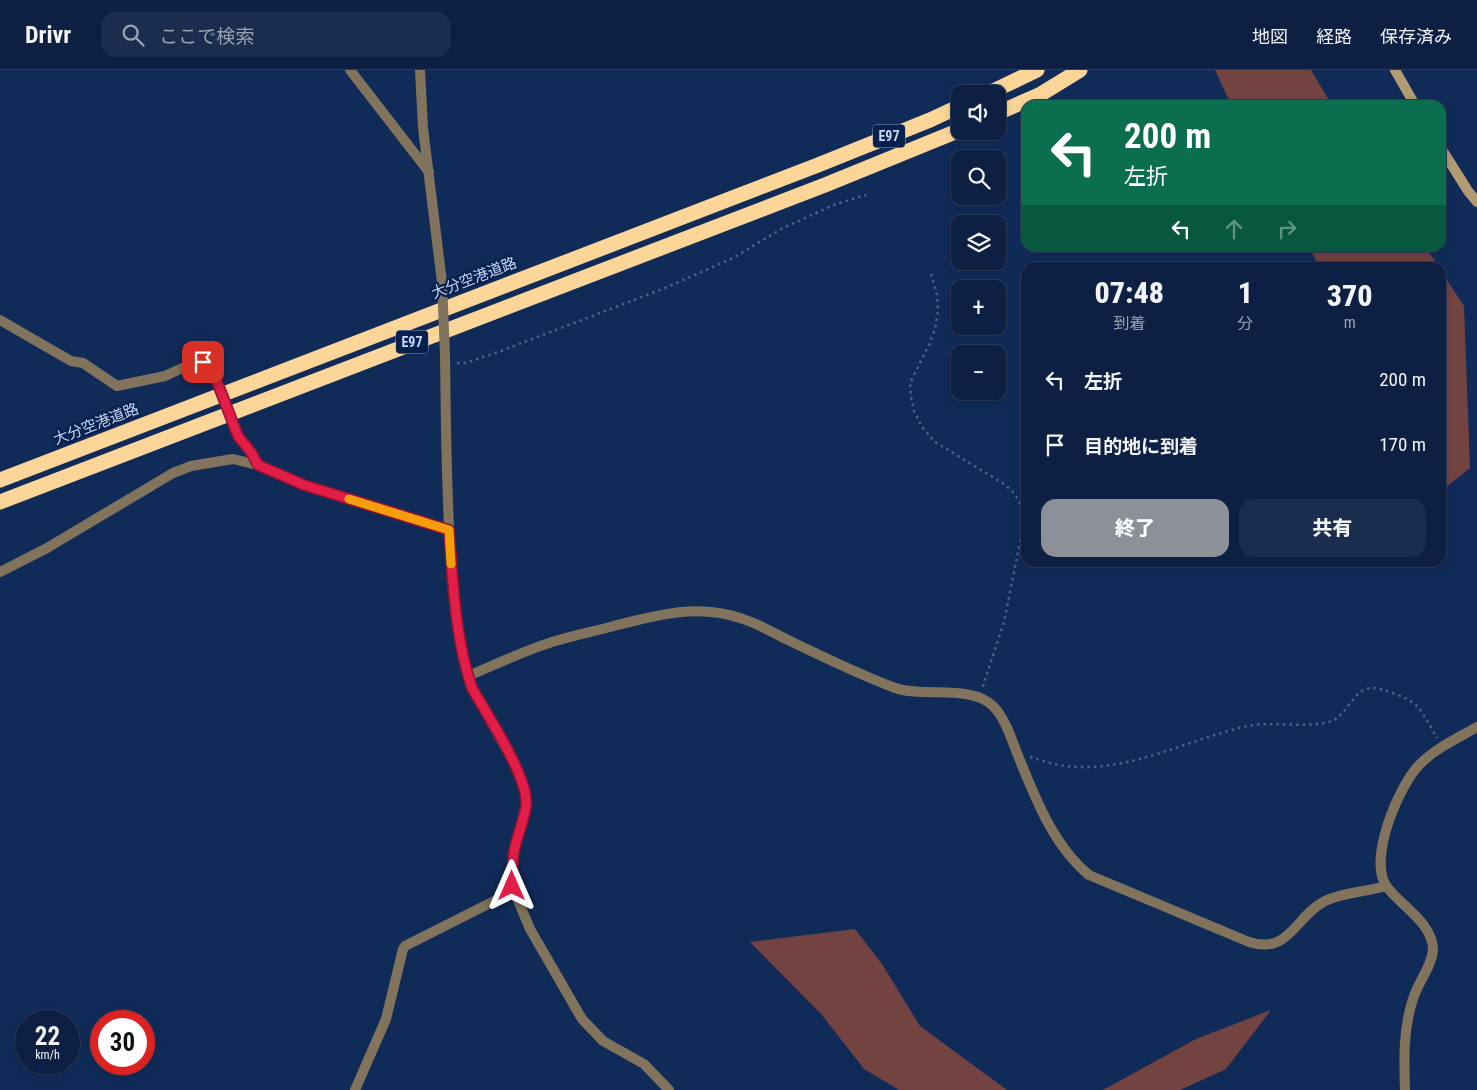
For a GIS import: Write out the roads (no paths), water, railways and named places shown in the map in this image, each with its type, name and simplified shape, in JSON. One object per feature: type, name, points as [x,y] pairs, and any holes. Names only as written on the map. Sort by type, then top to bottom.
[{"type":"highway","points":[[1027,100],[1041,94],[1080,70]]},
{"type":"highway","points":[[1006,85],[1034,72]]},
{"type":"highway","points":[[1006,109],[1021,103]]},
{"type":"highway","name":"大分空港道路","points":[[0,480],[818,165],[951,110]]},
{"type":"highway","name":"E97","points":[[0,502],[825,185],[951,134]]},
{"type":"main road","points":[[1395,70],[1412,100]]},
{"type":"main road","points":[[1446,156],[1477,202]]},
{"type":"street","points":[[350,70],[430,173]]},
{"type":"street","points":[[420,70],[424,128],[442,282],[449,530],[455,609],[472,688],[519,772],[526,796],[526,805],[514,849],[512,886],[530,929],[582,1019],[603,1041],[644,1064],[669,1090]]},
{"type":"street","points":[[0,320],[71,361],[83,363],[117,386],[165,376],[189,365],[203,362],[214,374],[238,436],[251,452],[258,465]]},
{"type":"street","points":[[0,572],[47,548],[172,473],[191,466],[233,459],[258,465],[304,485],[449,530]]},
{"type":"street","points":[[468,676],[550,642],[665,614],[688,611],[712,611],[745,619],[833,662],[896,688],[915,692],[963,694],[979,697],[993,706],[998,713],[1038,803],[1066,852],[1077,866],[1089,875],[1249,942],[1265,946],[1275,943],[1287,937],[1308,913],[1325,901],[1386,886]]},
{"type":"street","points":[[1405,1090],[1406,1026],[1414,997],[1430,962],[1433,947],[1424,926],[1386,886],[1380,864],[1381,850],[1389,821],[1406,783],[1417,767],[1442,747],[1477,727]]},
{"type":"street","points":[[355,1090],[386,1019],[405,946],[439,927],[514,891]]}]
